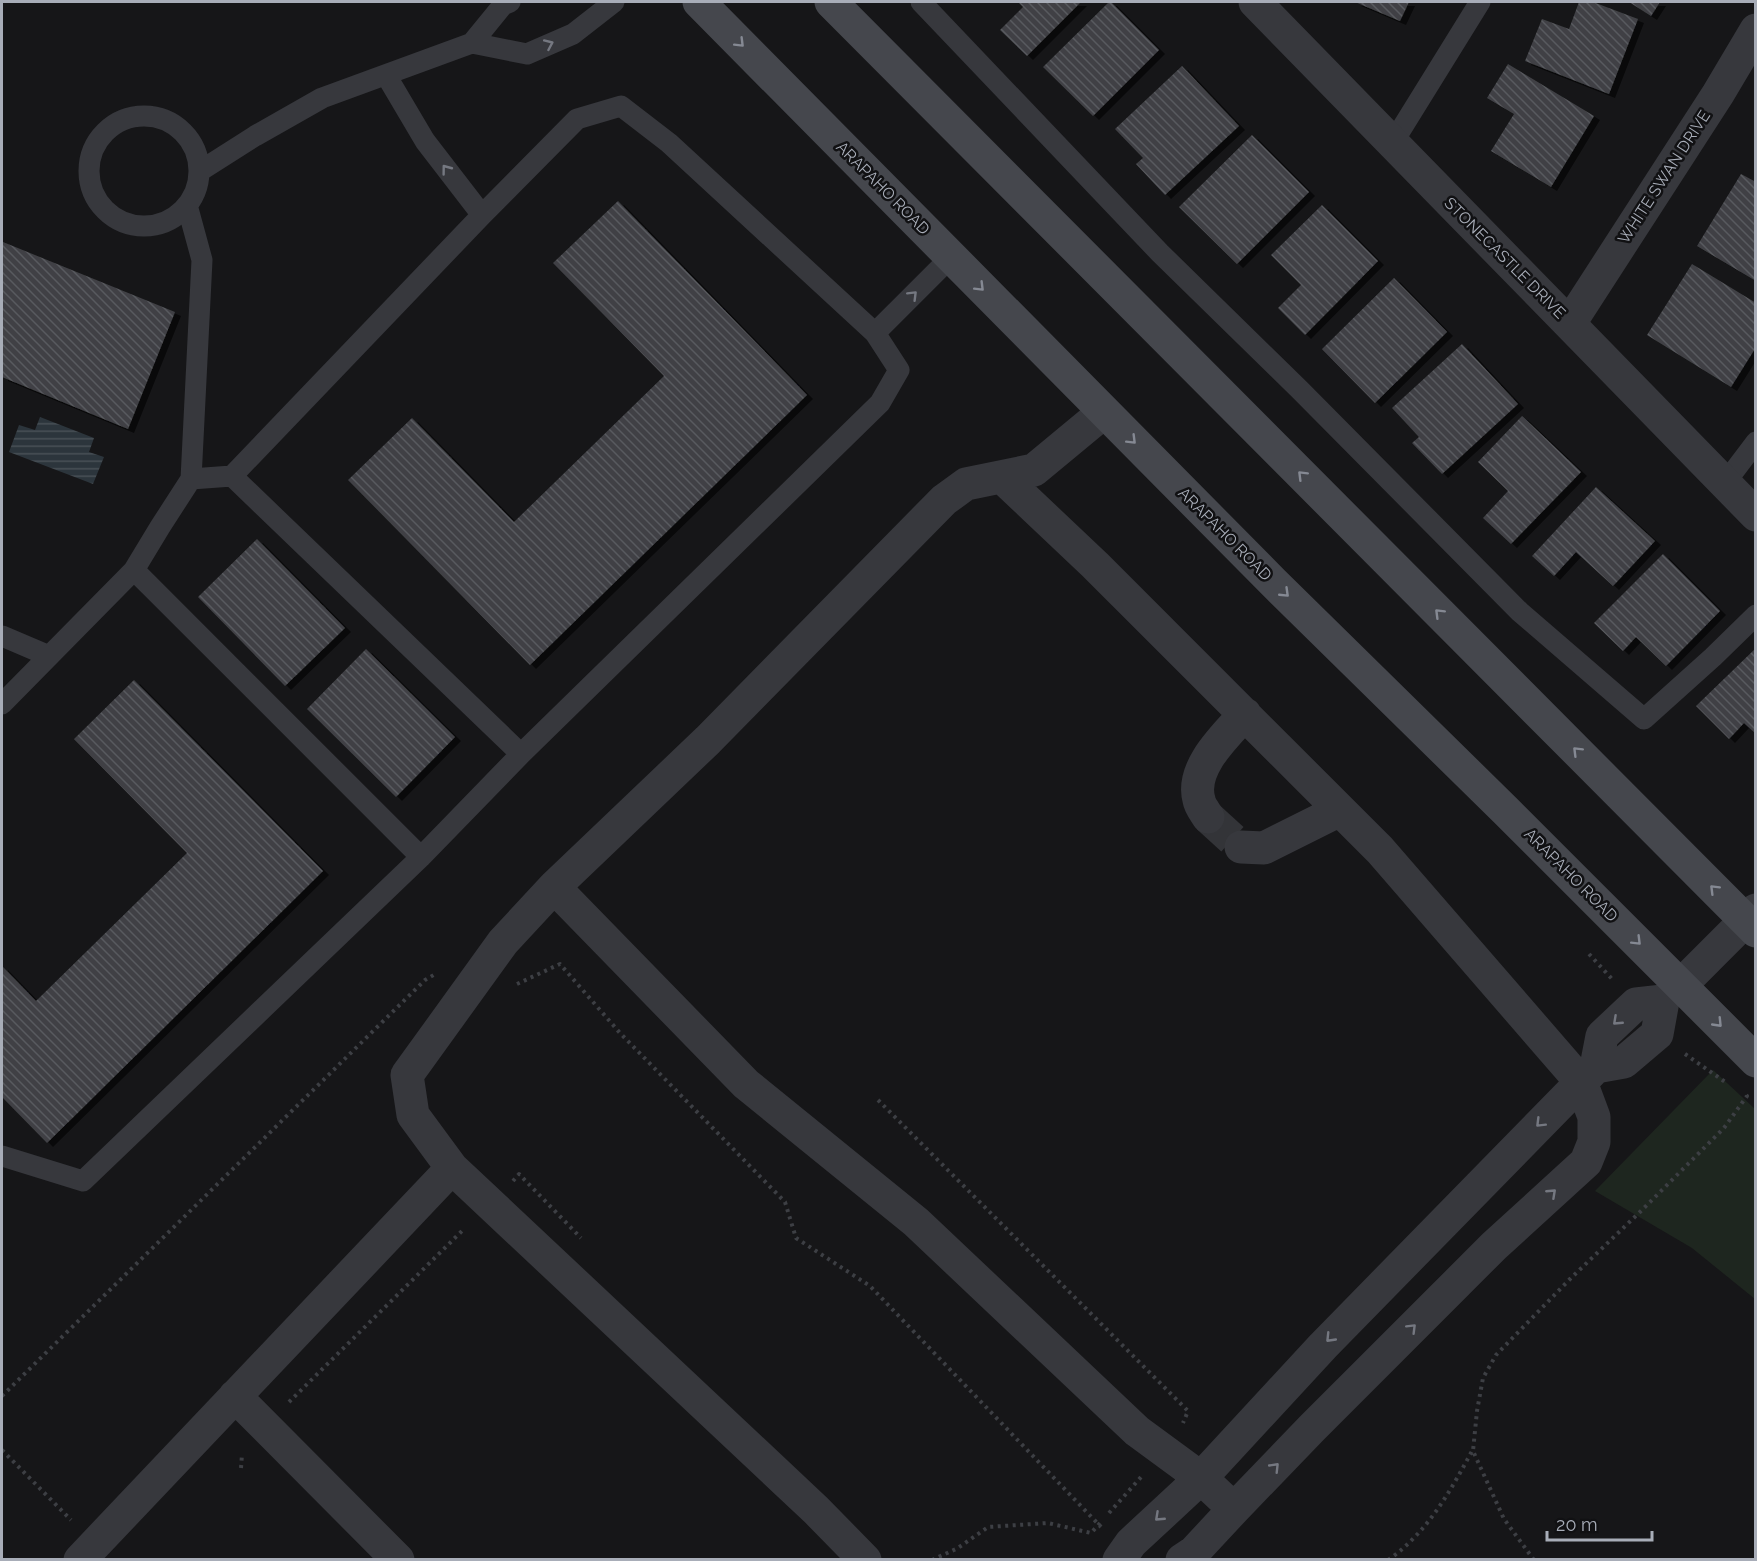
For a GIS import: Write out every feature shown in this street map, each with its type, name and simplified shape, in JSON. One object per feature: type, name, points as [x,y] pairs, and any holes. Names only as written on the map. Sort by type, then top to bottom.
[{"type":"main road","name":"ARAPAHO ROAD","points":[[699,2],[1273,582],[1659,1004],[1755,1061]]},
{"type":"main road","points":[[831,2],[1752,920]]},
{"type":"street","name":"STONECASTLE DRIVE","points":[[1255,2],[1755,515]]},
{"type":"street","name":"WHITE SWAN DRIVE","points":[[1570,323],[1718,94],[1755,30]]},
{"type":"street","points":[[865,1560],[816,1510],[452,1168],[413,1115],[407,1075],[502,942],[554,887],[708,740],[944,500],[966,484],[1034,470],[1104,412]]},
{"type":"street","points":[[1002,477],[1095,565],[1380,850],[1589,1074],[1593,1142],[1586,1162],[1494,1246],[1312,1428],[1194,1552],[1182,1560]]},
{"type":"street","points":[[1208,817],[1199,801],[1197,783],[1211,752],[1245,714]]},
{"type":"street","points":[[1241,847],[1264,848],[1340,810]]},
{"type":"street","points":[[554,887],[746,1084],[916,1222],[1137,1431],[1201,1478],[1234,1509]]},
{"type":"street","points":[[1122,1555],[1131,1543],[1201,1478],[1323,1346],[1589,1074],[1624,1062],[1657,1034],[1659,1004],[1752,920]]},
{"type":"street","points":[[88,1552],[452,1168]]},
{"type":"street","points":[[235,1396],[398,1560]]},
{"type":"lane","points":[[200,171],[322,98],[472,43],[502,5],[510,2]]},
{"type":"lane","points":[[472,43],[527,54],[573,34],[614,2]]},
{"type":"lane","points":[[921,2],[1160,253],[1300,390],[1520,612],[1644,718],[1713,657],[1755,615]]},
{"type":"lane","points":[[1392,144],[1480,2]]},
{"type":"lane","points":[[386,75],[425,141],[482,215]]},
{"type":"lane","points":[[2,1156],[83,1181],[421,857],[521,754],[880,403],[899,370],[875,333],[669,143],[621,106],[577,119],[232,476],[191,479]]},
{"type":"lane","points":[[138,116],[157,117],[173,124],[187,136],[197,153],[200,171],[197,188],[187,205],[173,217],[156,225],[138,225],[121,220],[106,210],[95,196],[90,179],[90,161],[95,144],[106,130],[121,120],[138,116]]},
{"type":"lane","points":[[2,704],[134,570],[191,479],[202,260],[187,205]]},
{"type":"lane","points":[[875,333],[951,257]]},
{"type":"lane","points":[[1725,483],[1755,442]]},
{"type":"lane","points":[[232,476],[521,754]]},
{"type":"lane","points":[[134,570],[421,857]]},
{"type":"lane","points":[[2,636],[49,656]]},
{"type":"path","points":[[1588,954],[1659,1004],[1689,1058],[1732,1087]]},
{"type":"path","points":[[2,1396],[425,980],[456,964],[508,988],[560,964],[620,1033],[785,1202],[796,1238],[870,1286],[1122,1555]]},
{"type":"path","points":[[1388,1560],[1428,1523],[1454,1485],[1473,1451],[1483,1378],[1496,1355],[1724,1128],[1748,1096],[1740,1091]]},
{"type":"path","points":[[241,1468],[243,1452],[288,1402],[519,1174],[586,1243]]},
{"type":"path","points":[[2,1450],[88,1552]]},
{"type":"path","points":[[1473,1451],[1504,1519],[1534,1560]]},
{"type":"shaded area","points":[[40,417],[94,438],[89,452],[104,457],[93,484],[9,452],[19,425],[35,430]]},
{"type":"shaded area","points":[[1713,1070],[1755,1109],[1755,1299],[1692,1248],[1595,1191]]},
{"type":"building","points":[[1018,2],[1081,2],[1027,56],[1000,30],[1023,7]]},
{"type":"building","points":[[1109,2],[1159,50],[1093,116],[1043,67]]},
{"type":"building","points":[[1355,2],[1409,2],[1400,21]]},
{"type":"building","points":[[1579,2],[1593,2],[1638,19],[1609,94],[1525,61],[1542,19],[1569,29]]},
{"type":"building","points":[[1629,2],[1660,2],[1651,16]]},
{"type":"building","points":[[1508,64],[1594,116],[1551,187],[1491,151],[1514,114],[1487,98]]},
{"type":"building","points":[[1182,66],[1239,126],[1165,195],[1136,164],[1143,158],[1115,129]]},
{"type":"building","points":[[1252,135],[1309,192],[1237,264],[1179,207]]},
{"type":"building","points":[[1741,174],[1756,182],[1756,281],[1697,246]]},
{"type":"building","points":[[618,201],[807,395],[530,665],[348,480],[412,418],[514,522],[664,376],[553,263]]},
{"type":"building","points":[[1322,205],[1378,261],[1305,335],[1278,308],[1301,285],[1271,255]]},
{"type":"building","points":[[3,242],[175,312],[128,429],[2,377]]},
{"type":"building","points":[[1692,264],[1756,303],[1756,347],[1731,387],[1647,335]]},
{"type":"building","points":[[1394,278],[1447,332],[1375,403],[1322,349]]},
{"type":"building","points":[[1462,344],[1518,404],[1442,474],[1412,443],[1419,437],[1392,408]]},
{"type":"building","points":[[1522,416],[1581,472],[1511,544],[1483,518],[1508,491],[1478,462]]},
{"type":"building","points":[[1596,487],[1655,541],[1613,586],[1576,552],[1554,576],[1532,556]]},
{"type":"building","points":[[257,539],[345,628],[285,686],[198,597]]},
{"type":"building","points":[[1663,554],[1720,611],[1666,666],[1636,637],[1623,651],[1594,623]]},
{"type":"building","points":[[1756,648],[1756,734],[1744,723],[1729,739],[1696,706]]},
{"type":"building","points":[[366,649],[455,737],[396,797],[307,709]]},
{"type":"building","points":[[134,680],[323,871],[47,1143],[2,1097],[2,966],[36,1001],[187,853],[74,739]]},
{"type":"tunnel","points":[[1208,817],[1241,847]]}]
